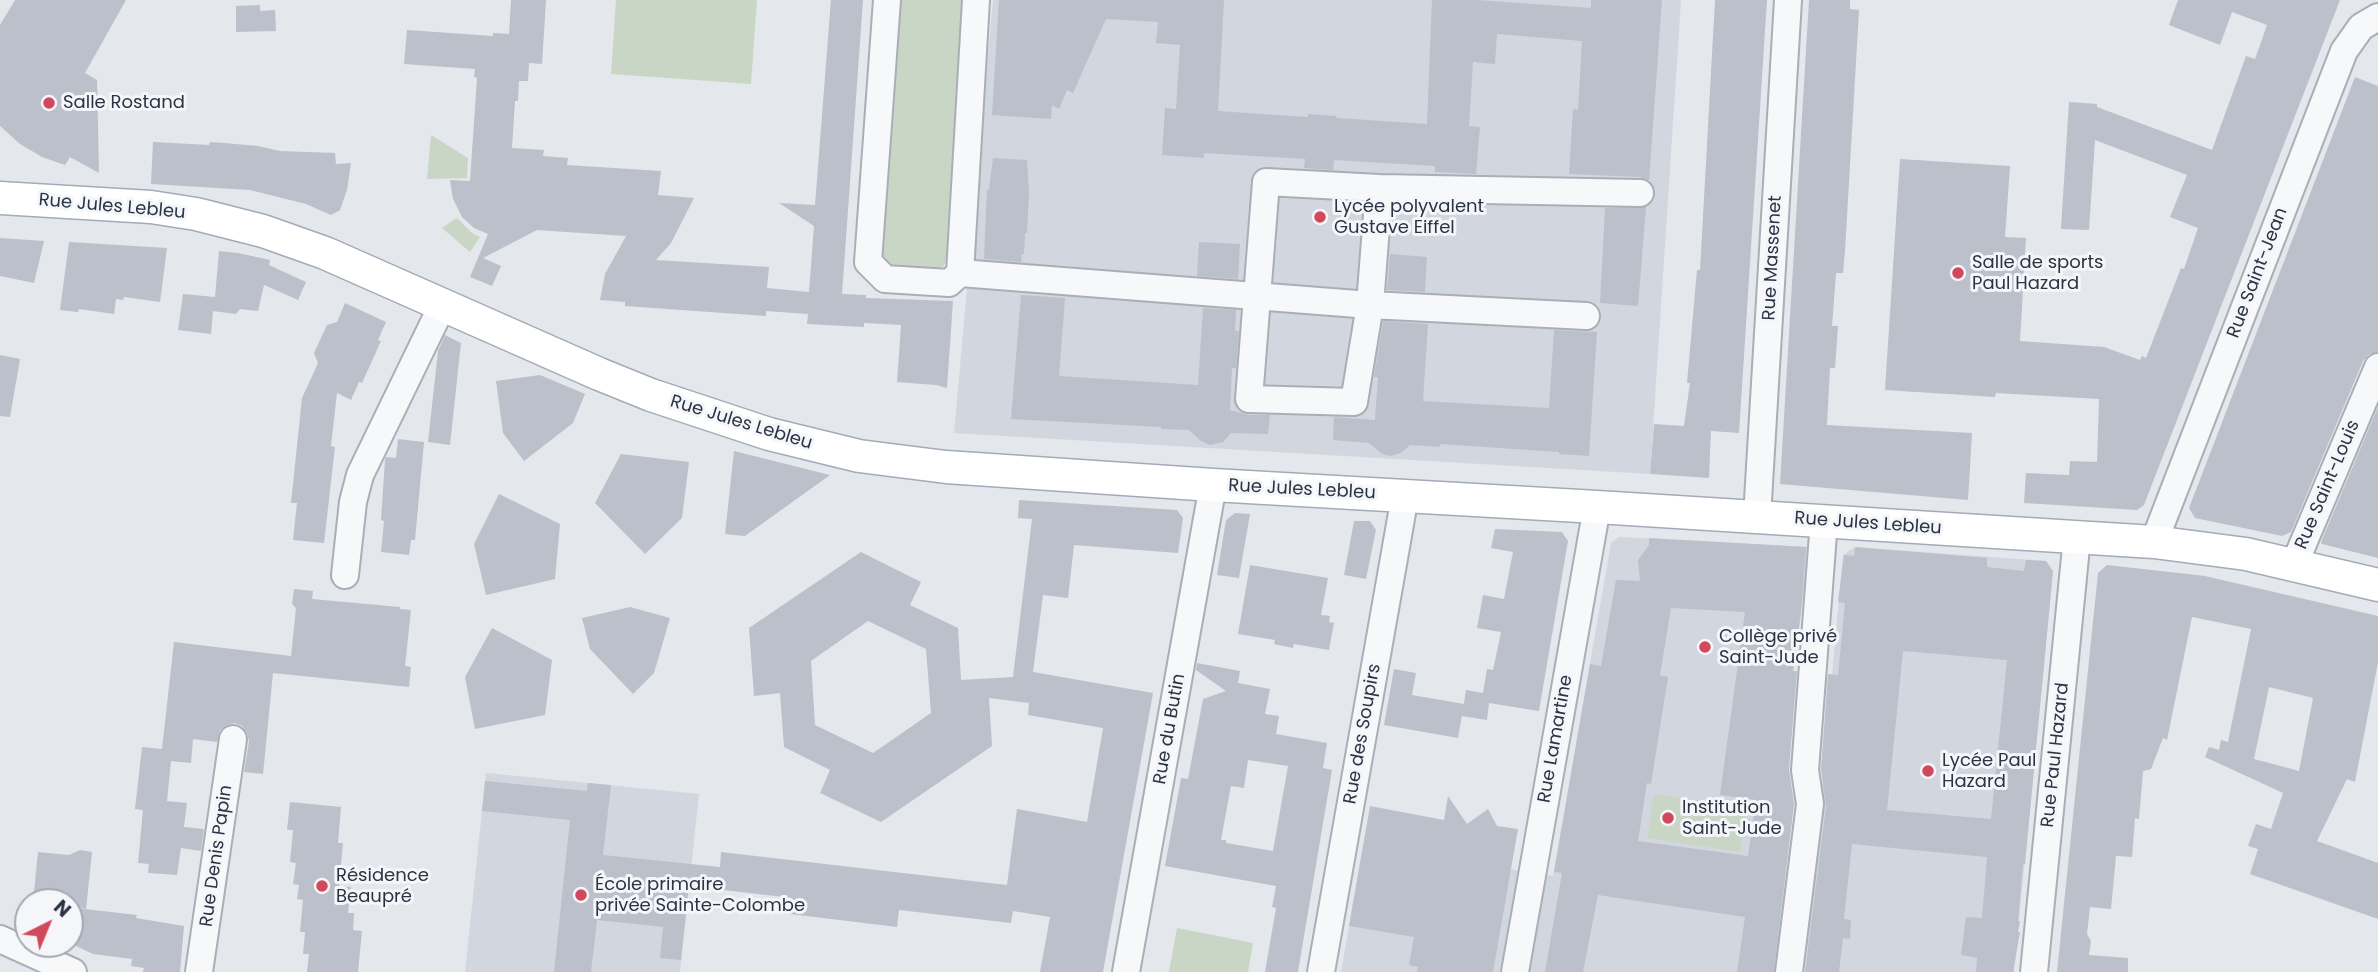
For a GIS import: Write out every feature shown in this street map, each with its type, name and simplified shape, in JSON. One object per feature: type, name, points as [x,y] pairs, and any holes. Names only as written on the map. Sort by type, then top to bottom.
[{"type":"main road","name":"Rue Jules Lebleu","points":[[0,198],[151,207],[207,216],[263,231],[325,253],[651,395],[737,424],[826,449],[879,459],[934,466],[1213,485],[2154,542],[2221,550],[2378,586]]},
{"type":"main road","name":"Rue Jules Lebleu","points":[[0,220],[177,225],[263,231]]},
{"type":"street","points":[[887,0],[868,262],[885,279],[949,283],[960,273],[976,0]]},
{"type":"street","name":"Rue Massenet","points":[[1757,517],[1788,0]]},
{"type":"street","name":"Rue Saint-Jean","points":[[2154,542],[2344,51],[2361,27],[2378,17]]},
{"type":"street","points":[[1379,188],[1370,305],[1354,402],[1249,399],[1266,182],[1379,188],[1640,193]]},
{"type":"street","points":[[960,273],[1370,305],[1586,316]]},
{"type":"street","points":[[345,575],[353,502],[360,475],[443,304]]},
{"type":"street","name":"Rue Saint-Louis","points":[[2294,565],[2378,367]]},
{"type":"street","name":"Rue du Butin","points":[[1126,972],[1213,485]]},
{"type":"street","name":"Rue des Soupirs","points":[[1321,972],[1405,496]]},
{"type":"street","name":"Rue Lamartine","points":[[1515,972],[1597,507]]},
{"type":"street","points":[[1789,972],[1810,803],[1805,770],[1824,521]]},
{"type":"street","name":"Rue Paul Hazard","points":[[2034,972],[2077,537]]},
{"type":"street","name":"Rue Denis Papin","points":[[199,972],[233,739]]},
{"type":"street","points":[[0,939],[73,972]]},
{"type":"shaded area","name":"Lycée polyvalent Gustave Eiffel","points":[[993,0],[1681,0],[1650,474],[954,433]]},
{"type":"shaded area","name":"Institution Saint-Jude","points":[[1619,537],[1810,547],[1752,972],[1341,972],[1363,846],[1553,876],[1611,543]]},
{"type":"shaded area","name":"Lycée Paul Hazard","points":[[1855,547],[2046,561],[2053,571],[2014,972],[1805,972],[1843,555]]},
{"type":"shaded area","name":"École primaire privée Sainte-Colombe","points":[[486,773],[699,794],[680,972],[465,972]]},
{"type":"green space","points":[[616,0],[757,0],[751,84],[611,74]]},
{"type":"green space","points":[[898,0],[967,0],[947,261],[939,272],[887,267],[881,254]]},
{"type":"green space","points":[[431,135],[468,158],[467,178],[427,179]]},
{"type":"green space","points":[[457,218],[480,237],[470,252],[442,228]]},
{"type":"green space","points":[[1654,794],[1747,808],[1740,852],[1647,838]]},
{"type":"green space","points":[[1177,928],[1253,943],[1248,972],[1169,972]]},
{"type":"building","name":"Salle Rostand","points":[[15,0],[126,0],[85,73],[97,80],[99,173],[70,157],[65,165],[42,157],[20,144],[0,126],[0,25]]},
{"type":"building","points":[[511,0],[546,0],[542,64],[529,63],[528,81],[519,81],[512,148],[544,150],[543,156],[568,158],[567,165],[661,171],[658,195],[694,198],[671,243],[656,260],[769,267],[767,288],[809,292],[814,226],[779,203],[815,205],[831,0],[863,0],[842,294],[866,295],[866,298],[953,301],[947,388],[897,382],[901,325],[864,323],[864,327],[807,324],[808,314],[766,311],[766,316],[625,306],[625,302],[600,300],[605,274],[626,236],[537,230],[483,258],[501,266],[492,286],[470,277],[488,234],[474,228],[462,217],[453,199],[450,180],[470,181],[477,78],[474,77],[475,69],[404,64],[407,30],[493,36],[493,33],[509,34]]},
{"type":"building","points":[[999,0],[1224,0],[1218,111],[1308,117],[1308,114],[1427,124],[1432,0],[1477,0],[1591,8],[1591,0],[1662,0],[1649,180],[1640,177],[1569,174],[1573,109],[1578,110],[1582,41],[1497,34],[1495,64],[1473,62],[1469,126],[1480,127],[1476,174],[1435,172],[1435,166],[1334,160],[1333,170],[1304,168],[1305,159],[1204,153],[1204,158],[1162,155],[1165,108],[1176,109],[1180,45],[1156,43],[1158,22],[1106,19],[1073,93],[1067,90],[1059,109],[1052,105],[1051,119],[992,115]]},
{"type":"building","points":[[1715,0],[1767,0],[1739,433],[1711,431],[1709,478],[1650,474],[1654,424],[1684,426],[1690,383],[1687,383],[1697,270],[1700,270]]},
{"type":"building","points":[[1809,0],[1850,0],[1850,9],[1859,10],[1845,251],[1843,273],[1836,273],[1832,326],[1838,326],[1835,368],[1830,368],[1827,425],[1972,433],[1968,500],[1780,484]]},
{"type":"building","points":[[2178,0],[2340,0],[2144,505],[2137,510],[2024,503],[2026,473],[2069,475],[2070,461],[2097,462],[2099,399],[1996,393],[1995,397],[1885,390],[1900,159],[2010,166],[2005,237],[2026,238],[2020,341],[2104,347],[2140,360],[2142,356],[2146,358],[2181,268],[2184,269],[2198,228],[2170,217],[2187,175],[2095,140],[2089,230],[2061,229],[2069,102],[2097,104],[2097,107],[2212,150],[2246,56],[2255,59],[2267,25],[2232,12],[2220,45],[2169,25]]},
{"type":"building","points":[[260,5],[260,11],[275,10],[276,31],[236,32],[236,6]]},
{"type":"building","points":[[2355,77],[2378,86],[2378,352],[2369,354],[2363,361],[2291,532],[2282,536],[2195,518],[2189,508]]},
{"type":"building","points":[[153,142],[209,145],[210,142],[258,146],[280,151],[335,153],[336,164],[351,163],[347,190],[340,210],[331,215],[306,204],[250,190],[151,184]]},
{"type":"building","points":[[993,158],[1027,160],[1027,233],[1021,262],[984,259],[987,190]]},
{"type":"building","points":[[1646,207],[1638,306],[1600,303],[1605,208]]},
{"type":"building","points":[[0,238],[44,241],[34,283],[0,276]]},
{"type":"building","points":[[69,242],[167,248],[160,302],[124,297],[123,300],[116,299],[114,314],[79,309],[78,312],[60,310]]},
{"type":"building","points":[[1199,242],[1240,244],[1238,279],[1197,276]]},
{"type":"building","points":[[219,251],[270,260],[269,265],[306,282],[298,300],[264,285],[258,311],[240,309],[236,314],[213,311],[211,334],[178,330],[183,294],[215,297]]},
{"type":"building","points":[[1390,254],[1427,257],[1425,292],[1387,290]]},
{"type":"building","points":[[1021,295],[1065,298],[1059,376],[1198,385],[1203,308],[1236,310],[1235,331],[1239,331],[1236,368],[1232,368],[1230,410],[1249,415],[1270,415],[1268,434],[1231,433],[1223,442],[1210,445],[1189,430],[1011,419]]},
{"type":"building","points":[[345,303],[386,322],[378,340],[381,341],[362,383],[359,382],[351,400],[337,393],[331,446],[335,447],[324,543],[293,540],[297,503],[291,503],[302,398],[318,363],[314,353],[327,325],[337,322]]},
{"type":"building","points":[[1383,321],[1428,324],[1423,401],[1549,408],[1554,330],[1597,332],[1589,456],[1440,444],[1440,447],[1410,445],[1401,453],[1390,456],[1382,454],[1369,443],[1333,440],[1334,417],[1375,420],[1378,377],[1374,377]]},
{"type":"building","points":[[445,335],[461,343],[450,445],[428,442],[438,351]]},
{"type":"building","points":[[0,355],[20,359],[10,417],[0,416]]},
{"type":"building","points":[[540,375],[585,394],[573,423],[524,461],[503,433],[496,381]]},
{"type":"building","points":[[2378,407],[2378,558],[2321,542]]},
{"type":"building","points":[[398,439],[424,442],[415,540],[411,540],[409,555],[381,552],[385,460],[386,457],[396,458]]},
{"type":"building","points":[[734,451],[830,475],[745,536],[725,534]]},
{"type":"building","points":[[621,454],[689,462],[682,518],[645,554],[595,503]]},
{"type":"building","points":[[499,494],[560,524],[555,579],[486,595],[474,544]]},
{"type":"building","points":[[1019,500],[1177,510],[1183,518],[1178,553],[1074,545],[1068,598],[1043,595],[1033,672],[1153,693],[1103,972],[1040,972],[1050,917],[1013,911],[1011,923],[899,910],[897,927],[790,914],[792,898],[689,886],[681,960],[660,958],[663,927],[597,920],[591,972],[554,972],[570,820],[482,811],[485,781],[587,791],[588,783],[611,785],[603,855],[720,867],[721,852],[1007,885],[1017,809],[1087,822],[1103,728],[1028,715],[1029,703],[989,698],[992,746],[881,822],[820,793],[830,770],[784,747],[780,693],[754,696],[749,628],[861,552],[921,582],[910,605],[958,628],[961,680],[1013,677],[1032,519],[1018,518]],"holes":[[[868,621],[926,649],[931,713],[873,753],[815,725],[811,661]]]},
{"type":"building","points":[[1235,513],[1250,514],[1239,578],[1217,575],[1226,520]]},
{"type":"building","points":[[1354,521],[1370,521],[1376,530],[1366,579],[1344,575]]},
{"type":"building","points":[[1495,529],[1562,532],[1568,541],[1539,711],[1489,703],[1487,720],[1462,716],[1466,690],[1483,693],[1487,669],[1493,670],[1501,632],[1477,628],[1483,595],[1504,599],[1513,552],[1491,548]]},
{"type":"building","name":"Institution Saint-Jude","points":[[1649,538],[1806,547],[1793,671],[1797,671],[1789,769],[1794,804],[1774,972],[1737,972],[1745,917],[1598,895],[1583,972],[1545,972],[1562,873],[1554,872],[1590,664],[1601,666],[1616,580],[1640,581],[1638,560],[1649,545]],"holes":[[[1671,608],[1745,612],[1720,795],[1756,800],[1748,856],[1638,841],[1647,783],[1651,784],[1668,677],[1660,675]]]},
{"type":"building","name":"Lycée Paul Hazard","points":[[1855,547],[1987,558],[1987,567],[2024,571],[2026,560],[2046,561],[2053,571],[2023,864],[2018,921],[2020,932],[2013,972],[1976,972],[1977,958],[1961,955],[1966,917],[1982,918],[1987,857],[1852,844],[1844,919],[1851,920],[1850,939],[1843,938],[1839,972],[1805,972],[1826,806],[1821,769],[1828,674],[1838,675],[1845,603],[1838,602],[1844,555],[1854,556]],"holes":[[[1903,651],[2007,660],[1991,819],[1887,810]]]},
{"type":"building","points":[[1250,565],[1328,578],[1321,615],[1330,616],[1329,622],[1334,623],[1329,650],[1294,644],[1293,648],[1274,644],[1275,640],[1238,634]]},
{"type":"building","points":[[2107,565],[2205,576],[2378,616],[2378,662],[2355,782],[2347,779],[2317,841],[2378,863],[2378,919],[2250,874],[2258,849],[2248,846],[2256,824],[2271,829],[2283,793],[2205,757],[2209,747],[2219,750],[2221,740],[2228,742],[2251,629],[2192,617],[2167,740],[2163,738],[2151,769],[2143,771],[2139,819],[2135,818],[2132,857],[2116,856],[2111,909],[2090,907],[2087,934],[2091,941],[2089,955],[2128,958],[2128,972],[2057,972],[2098,573]],"holes":[[[2269,687],[2313,698],[2299,771],[2254,759]]]},
{"type":"building","points":[[294,589],[313,591],[312,599],[411,610],[405,666],[411,667],[409,687],[273,673],[263,774],[244,772],[249,741],[242,726],[235,723],[227,725],[220,730],[217,742],[193,739],[191,763],[171,761],[167,801],[187,803],[184,827],[204,829],[201,851],[181,848],[177,875],[148,873],[149,864],[138,863],[143,810],[135,809],[142,747],[162,749],[174,642],[291,656],[296,608],[292,604]]},
{"type":"building","points":[[630,607],[670,618],[654,673],[633,694],[590,649],[582,618]]},
{"type":"building","points":[[492,628],[552,660],[545,715],[475,729],[465,677]]},
{"type":"building","points":[[1197,663],[1240,671],[1238,683],[1270,689],[1265,714],[1279,716],[1276,734],[1327,743],[1323,768],[1332,770],[1298,972],[1265,972],[1276,908],[1272,907],[1276,886],[1165,866],[1181,778],[1188,779],[1203,699],[1226,691],[1196,670]],"holes":[[[1248,760],[1288,766],[1273,851],[1221,840],[1231,786],[1244,788]]]},
{"type":"building","points":[[1394,669],[1416,673],[1412,695],[1464,704],[1458,738],[1384,725]]},
{"type":"building","points":[[1448,796],[1467,824],[1488,809],[1497,826],[1518,829],[1493,972],[1417,972],[1418,967],[1409,965],[1414,937],[1349,926],[1370,806],[1444,820]]},
{"type":"building","name":"Résidence Beaupré","points":[[290,802],[341,807],[338,843],[343,843],[339,886],[351,887],[348,913],[354,913],[353,930],[362,931],[358,972],[307,972],[309,954],[303,954],[305,932],[300,932],[303,900],[297,899],[299,885],[293,884],[296,863],[290,862],[293,830],[287,830]]},
{"type":"building","points":[[80,850],[92,852],[86,909],[84,888],[34,888],[38,852],[69,855]]},
{"type":"building","points":[[84,909],[137,915],[136,918],[184,926],[180,972],[143,972],[144,968],[131,966],[132,959],[93,954],[84,950]]},
{"type":"place","name":"Salle Rostand","points":[[49,103]]},
{"type":"place","name":"Lycée polyvalent Gustave Eiffel","points":[[1320,217]]},
{"type":"place","name":"Salle de sports Paul Hazard","points":[[1958,273]]},
{"type":"place","name":"Collège privé Saint-Jude","points":[[1705,647]]},
{"type":"place","name":"Lycée Paul Hazard","points":[[1928,771]]},
{"type":"place","name":"Institution Saint-Jude","points":[[1668,818]]},
{"type":"place","name":"Résidence Beaupré","points":[[322,886]]},
{"type":"place","name":"École primaire privée Sainte-Colombe","points":[[581,895]]}]
